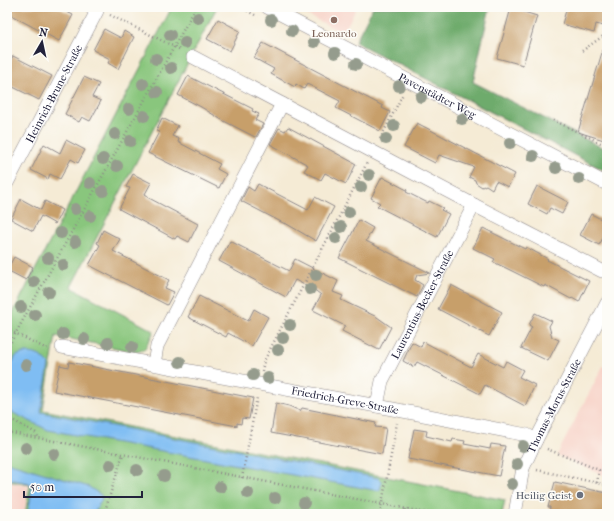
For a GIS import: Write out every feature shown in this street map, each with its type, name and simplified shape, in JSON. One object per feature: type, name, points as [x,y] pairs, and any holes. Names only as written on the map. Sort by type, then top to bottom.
[{"type":"street","name":"Pavenstädter Weg","points":[[267,7],[607,184]]},
{"type":"street","name":"Heinrich-Brune-Straße","points":[[7,183],[93,9]]},
{"type":"street","points":[[193,57],[602,271]]},
{"type":"street","points":[[154,364],[157,346],[282,104]]},
{"type":"street","name":"Laurentius-Becker-Straße","points":[[377,406],[382,381],[474,205]]},
{"type":"street","name":"Thomas-Morus-Straße","points":[[515,514],[523,468],[607,303]]},
{"type":"street","name":"Friedrich-Greve-Straße","points":[[62,347],[399,410],[527,436],[535,442]]},
{"type":"path","points":[[7,349],[196,7]]},
{"type":"path","points":[[93,9],[108,14],[174,46]]},
{"type":"path","points":[[582,51],[604,36],[607,37]]},
{"type":"path","points":[[242,478],[264,362],[404,92]]},
{"type":"path","points":[[553,120],[602,144],[607,143]]},
{"type":"path","points":[[7,329],[45,348],[55,350],[62,347]]},
{"type":"path","points":[[380,514],[399,410]]},
{"type":"path","points":[[7,417],[36,433],[38,438]]},
{"type":"path","points":[[7,432],[434,514]]},
{"type":"path","points":[[535,442],[599,470],[597,483]]},
{"type":"path","points":[[104,514],[123,454]]},
{"type":"path","points":[[523,468],[607,486]]},
{"type":"path","points":[[404,514],[405,508]]},
{"type":"shaded area","name":"Leonardo","points":[[291,7],[357,7],[343,33]]},
{"type":"shaded area","points":[[603,366],[607,368],[607,477],[557,455]]},
{"type":"shaded area","points":[[7,482],[28,486],[24,514],[7,514]]},
{"type":"green space","points":[[172,7],[217,7],[71,287],[154,331],[145,349],[137,352],[56,336],[43,410],[505,500],[502,514],[25,514],[30,485],[7,481],[7,324]]},
{"type":"green space","points":[[373,7],[490,7],[473,82],[607,150],[607,172],[355,42]]},
{"type":"water","points":[[24,353],[38,355],[49,364],[41,412],[378,478],[382,481],[380,490],[48,430],[7,410],[7,371],[16,356]]},
{"type":"water","points":[[7,462],[89,487],[101,495],[102,499],[94,514],[28,514],[32,488],[29,483],[7,479]]},
{"type":"building","points":[[7,7],[57,7],[73,15],[59,41],[7,13]]},
{"type":"building","points":[[567,7],[607,7],[607,27],[596,24],[594,33],[562,24]]},
{"type":"building","points":[[511,8],[537,16],[523,65],[497,58]]},
{"type":"building","points":[[218,19],[240,31],[230,51],[207,39]]},
{"type":"building","points":[[104,29],[121,38],[124,31],[134,37],[118,69],[108,63],[110,59],[93,50]]},
{"type":"building","points":[[263,43],[383,106],[382,108],[390,112],[380,131],[336,108],[340,101],[307,84],[304,89],[296,84],[295,87],[271,74],[274,69],[254,58]]},
{"type":"building","points":[[604,46],[607,46],[607,141],[578,132]]},
{"type":"building","points":[[13,56],[52,76],[39,100],[7,84],[7,67]]},
{"type":"building","points":[[188,76],[253,109],[252,111],[259,114],[255,120],[263,124],[256,137],[178,95]]},
{"type":"building","points":[[84,77],[99,84],[92,97],[101,101],[90,121],[82,117],[79,122],[65,114]]},
{"type":"building","points":[[162,118],[178,126],[172,136],[179,139],[178,142],[220,164],[217,169],[226,174],[219,188],[148,153],[159,132],[156,131]]},
{"type":"building","points":[[417,123],[515,174],[508,187],[496,181],[492,189],[486,185],[482,187],[476,183],[475,180],[469,177],[474,167],[439,155],[435,163],[404,147]]},
{"type":"building","points":[[288,127],[356,164],[346,184],[325,173],[321,180],[304,171],[308,165],[270,144],[279,128],[285,131]]},
{"type":"building","points":[[66,140],[85,150],[78,163],[71,159],[60,179],[50,174],[48,179],[31,170],[44,144],[60,153]]},
{"type":"building","points":[[133,174],[151,183],[145,194],[148,196],[147,197],[198,224],[189,242],[177,236],[175,239],[119,209],[130,188],[126,187]]},
{"type":"building","points":[[382,177],[407,190],[406,192],[428,203],[429,201],[443,208],[441,210],[449,214],[437,237],[377,206],[380,203],[371,198]]},
{"type":"building","points":[[258,184],[308,210],[315,197],[334,207],[316,241],[285,223],[241,201],[248,187],[254,191]]},
{"type":"building","points":[[537,186],[568,202],[562,214],[550,208],[547,214],[528,204]]},
{"type":"building","points":[[21,199],[41,210],[45,201],[62,210],[55,224],[41,216],[33,231],[11,219]]},
{"type":"building","points":[[591,214],[607,222],[607,239],[603,238],[599,245],[580,235]]},
{"type":"building","points":[[359,220],[373,228],[366,241],[430,273],[417,275],[415,280],[423,285],[417,297],[339,258]]},
{"type":"building","points":[[483,228],[525,249],[526,247],[548,259],[547,260],[589,281],[579,302],[493,262],[495,259],[473,248]]},
{"type":"building","points":[[103,230],[120,239],[113,251],[169,280],[165,288],[174,292],[167,305],[89,265],[100,245],[97,243]]},
{"type":"building","points":[[230,241],[289,271],[295,259],[338,281],[333,292],[343,296],[341,300],[377,317],[391,327],[379,350],[342,331],[345,326],[313,310],[321,295],[316,291],[295,280],[286,297],[219,261]]},
{"type":"building","points":[[14,257],[33,267],[26,280],[7,270]]},
{"type":"building","points":[[451,285],[502,312],[489,336],[438,309]]},
{"type":"building","points":[[199,296],[248,321],[254,309],[268,317],[252,346],[228,333],[226,337],[188,317]]},
{"type":"building","points":[[535,313],[552,321],[549,326],[552,337],[559,340],[548,361],[521,348],[532,327],[529,325]]},
{"type":"building","points":[[412,342],[421,347],[423,342],[426,343],[471,367],[478,354],[503,367],[506,361],[523,370],[519,377],[535,385],[525,406],[485,385],[480,394],[417,362],[414,367],[403,361]]},
{"type":"building","points":[[69,362],[253,398],[249,419],[242,418],[241,424],[237,423],[237,426],[54,391],[60,365],[68,367]]},
{"type":"building","points":[[276,403],[289,406],[300,411],[302,408],[376,423],[375,427],[386,428],[382,454],[271,433]]},
{"type":"building","points":[[414,429],[427,431],[426,436],[452,442],[453,439],[465,441],[464,444],[490,449],[491,444],[505,446],[499,476],[408,459]]},
{"type":"building","name":"Heilig Geist","points":[[555,482],[607,493],[607,514],[549,514],[550,507],[548,507]]},
{"type":"place","name":"Leonardo","points":[[334,20]]},
{"type":"place","name":"Heilig Geist","points":[[580,495]]}]
